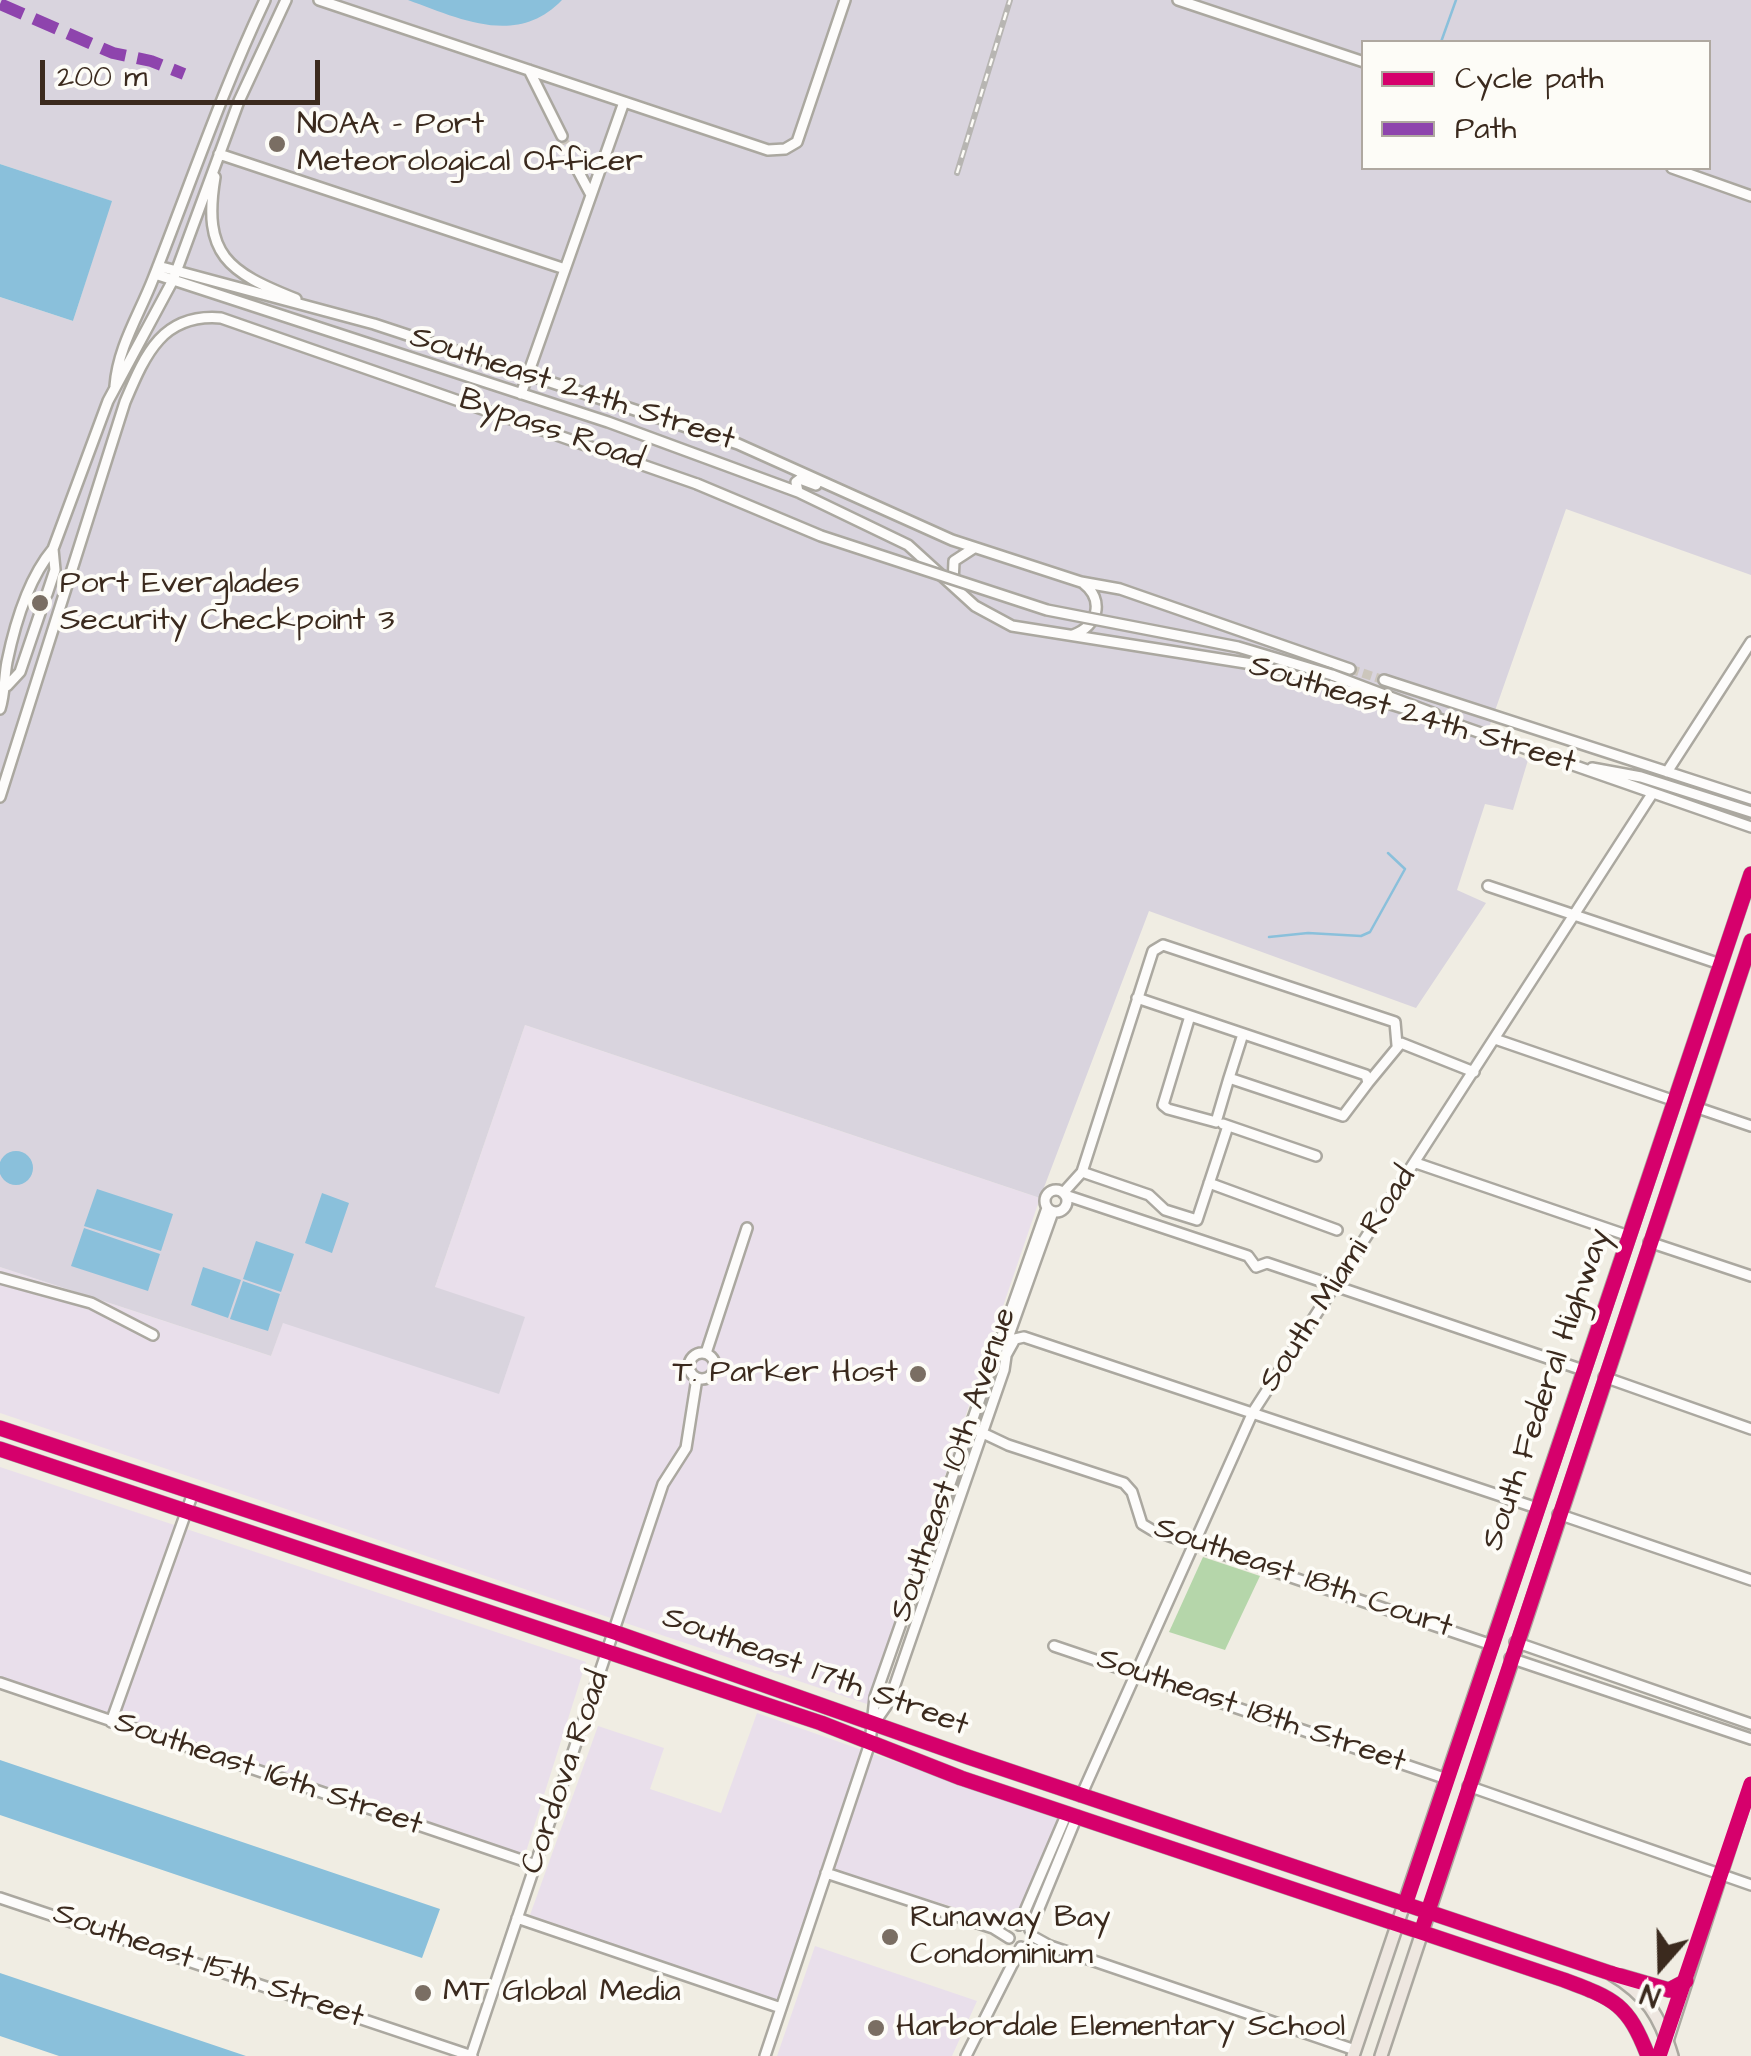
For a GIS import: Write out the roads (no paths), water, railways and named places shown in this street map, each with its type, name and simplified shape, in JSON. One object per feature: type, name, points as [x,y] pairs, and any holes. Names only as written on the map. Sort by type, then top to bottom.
[{"type":"main road","name":"South Federal Highway","points":[[1354,2053],[1751,874]]},
{"type":"main road","name":"South Federal Highway","points":[[1381,2056],[1694,1106],[1746,973],[1751,941]]},
{"type":"main road","points":[[1682,1078],[1694,1106]]},
{"type":"main road","points":[[1674,1101],[1688,1129]]},
{"type":"main road","points":[[1592,1347],[1604,1377]]},
{"type":"main road","points":[[1584,1370],[1592,1386],[1594,1408]]},
{"type":"main road","name":"Southeast 17th Street","points":[[0,1428],[614,1632],[1081,1796],[1610,1973],[1649,2002],[1672,2056]]},
{"type":"main road","name":"Southeast 17th Street","points":[[0,1450],[1534,1970],[1618,2002],[1629,2013],[1648,2056]]},
{"type":"main road","points":[[398,1583],[427,1584],[439,1574]]},
{"type":"main road","points":[[426,1592],[466,1583]]},
{"type":"main road","points":[[1500,1620],[1510,1658]]},
{"type":"main road","points":[[1492,1644],[1502,1680]]},
{"type":"main road","points":[[1044,1806],[1081,1796]]},
{"type":"main road","points":[[1534,1970],[1541,1950]]},
{"type":"main road","points":[[1610,1973],[1670,1990],[1686,1981]]},
{"type":"street","points":[[115,386],[116,366],[157,270],[210,122],[265,0]]},
{"type":"street","points":[[0,710],[7,686],[6,666],[40,566],[54,549],[115,386],[175,276],[219,154],[286,0]]},
{"type":"street","points":[[318,0],[768,150],[786,149],[798,142],[845,0]]},
{"type":"street","points":[[1178,0],[1361,61]]},
{"type":"street","points":[[529,70],[562,136]]},
{"type":"street","points":[[521,394],[624,102]]},
{"type":"street","points":[[219,154],[564,269]]},
{"type":"street","points":[[219,154],[210,228],[223,257],[256,282],[328,312]]},
{"type":"street","points":[[576,164],[591,196]]},
{"type":"street","points":[[1678,170],[1751,196]]},
{"type":"street","name":"Southeast 24th Street","points":[[157,270],[608,422],[798,492],[908,545],[975,606],[1003,622],[1065,636],[1271,668],[1455,724],[1751,827]]},
{"type":"street","name":"Southeast 24th Street","points":[[175,276],[328,312],[528,374],[780,462],[910,524],[974,548],[1081,582],[1120,590],[1350,668]]},
{"type":"street","name":"Bypass Road","points":[[0,797],[124,402],[152,344],[171,326],[193,318],[222,318],[696,484],[821,536],[1029,604],[1238,647],[1496,720]]},
{"type":"street","points":[[421,361],[428,341]]},
{"type":"street","points":[[608,422],[614,403]]},
{"type":"street","points":[[746,471],[764,471],[780,462]]},
{"type":"street","points":[[798,492],[796,482],[800,479],[829,484]]},
{"type":"street","points":[[953,586],[954,561],[974,548]]},
{"type":"street","points":[[47,594],[55,570],[54,549]]},
{"type":"street","points":[[1065,636],[1086,628],[1097,612],[1096,597],[1081,582]]},
{"type":"street","points":[[7,686],[20,672],[40,613]]},
{"type":"street","points":[[1668,772],[1751,642]]},
{"type":"street","name":"Southeast 24th Street","points":[[1384,680],[1496,720],[1751,799]]},
{"type":"street","name":"Bypass Road","points":[[1372,688],[1455,724]]},
{"type":"street","points":[[1538,733],[1544,740],[1540,754]]},
{"type":"street","name":"Bypass Road","points":[[0,781],[12,758]]},
{"type":"street","points":[[1565,763],[1641,777],[1751,812]]},
{"type":"street","name":"South Miami Road","points":[[1081,1796],[1252,1412],[1652,794]]},
{"type":"street","points":[[1488,886],[1720,964]]},
{"type":"street","name":"Southeast 10th Avenue","points":[[1050,1210],[1065,1208],[1064,1194],[1082,1172],[1153,951],[1163,946],[1394,1022],[1397,1045]]},
{"type":"street","points":[[1137,998],[1366,1075],[1368,1083]]},
{"type":"street","points":[[1190,1016],[1163,1105],[1316,1156]]},
{"type":"street","points":[[1216,1122],[1243,1034]]},
{"type":"street","points":[[1495,1039],[1674,1101]]},
{"type":"street","points":[[1229,1078],[1343,1116],[1397,1045],[1474,1072]]},
{"type":"street","points":[[1694,1106],[1751,1126]]},
{"type":"street","points":[[1082,1172],[1149,1195],[1165,1210],[1198,1220],[1228,1126]]},
{"type":"street","points":[[1416,1164],[1629,1236]]},
{"type":"street","points":[[1210,1183],[1337,1230]]},
{"type":"street","name":"Southeast 10th Avenue","points":[[874,1724],[889,1702],[983,1433],[1050,1210],[1047,1194],[1064,1194]]},
{"type":"street","points":[[1064,1194],[1248,1256],[1256,1267],[1268,1263],[1584,1370]]},
{"type":"street","name":"Southeast 10th Avenue","points":[[765,2056],[870,1743],[876,1698],[1050,1210]]},
{"type":"street","points":[[706,1353],[746,1228]]},
{"type":"street","points":[[1649,1242],[1751,1276]]},
{"type":"street","points":[[0,1278],[90,1303],[153,1334]]},
{"type":"street","points":[[1005,1357],[1015,1338],[1024,1337],[1538,1508]]},
{"type":"street","points":[[706,1353],[714,1360],[714,1370],[708,1378],[697,1378],[690,1371],[689,1361],[696,1354],[706,1353]]},
{"type":"street","points":[[1604,1377],[1751,1429]]},
{"type":"street","name":"Cordova Road","points":[[471,2056],[663,1484],[686,1448],[697,1378]]},
{"type":"street","name":"Southeast 18th Court","points":[[970,1427],[1124,1483],[1132,1492],[1142,1524],[1492,1644]]},
{"type":"street","points":[[948,1492],[961,1497]]},
{"type":"street","points":[[111,1722],[194,1493]]},
{"type":"street","points":[[1558,1514],[1751,1580]]},
{"type":"street","points":[[1515,1642],[1751,1724]]},
{"type":"street","name":"Southeast 18th Street","points":[[1054,1646],[1447,1778]]},
{"type":"street","points":[[1510,1658],[1751,1740]]},
{"type":"street","name":"Southeast 16th Street","points":[[0,1683],[536,1865]]},
{"type":"street","points":[[1668,2041],[1718,1874],[1751,1784]]},
{"type":"street","points":[[1468,1786],[1751,1885]]},
{"type":"street","points":[[966,2056],[1072,1815]]},
{"type":"street","points":[[826,1873],[1354,2053]]},
{"type":"street","name":"Southeast 15th Street","points":[[0,1898],[471,2056]]},
{"type":"street","points":[[518,1918],[781,2008]]},
{"type":"water","points":[[408,0],[562,0],[545,14],[507,26],[468,21]]},
{"type":"water","points":[[0,164],[112,201],[73,321],[0,297]]},
{"type":"water","points":[[16,1151],[28,1156],[33,1168],[28,1180],[16,1185],[4,1180],[-1,1168],[4,1156]]},
{"type":"water","points":[[97,1189],[173,1214],[161,1251],[84,1226]]},
{"type":"water","points":[[322,1193],[349,1203],[332,1253],[305,1243]]},
{"type":"water","points":[[84,1228],[160,1254],[148,1291],[71,1266]]},
{"type":"water","points":[[256,1241],[294,1254],[281,1292],[243,1279]]},
{"type":"water","points":[[203,1267],[241,1280],[228,1318],[191,1305]]},
{"type":"water","points":[[243,1281],[280,1294],[268,1331],[230,1319]]},
{"type":"water","points":[[0,1760],[440,1909],[422,1958],[0,1815]]},
{"type":"water","points":[[0,1973],[246,2056],[59,2056],[0,2036]]},
{"type":"waterway","points":[[1442,40],[1456,0]]},
{"type":"waterway","points":[[1269,937],[1308,933],[1361,936],[1370,932],[1405,869],[1388,853]]},
{"type":"tunnel","points":[[562,136],[575,165]]},
{"type":"tunnel","points":[[40,613],[47,594]]},
{"type":"tunnel","points":[[1350,669],[1384,680]]},
{"type":"railway","points":[[957,173],[1010,0]]},
{"type":"place","name":"NOAA - Port Meteorological Officer","points":[[277,144]]},
{"type":"place","name":"Port Everglades Security Checkpoint 3","points":[[40,603]]},
{"type":"place","name":"T. Parker Host","points":[[918,1374]]},
{"type":"place","name":"Runaway Bay Condominium","points":[[890,1937]]},
{"type":"place","name":"MT Global Media","points":[[423,1993]]},
{"type":"place","name":"Harbordale Elementary School","points":[[876,2028]]}]
